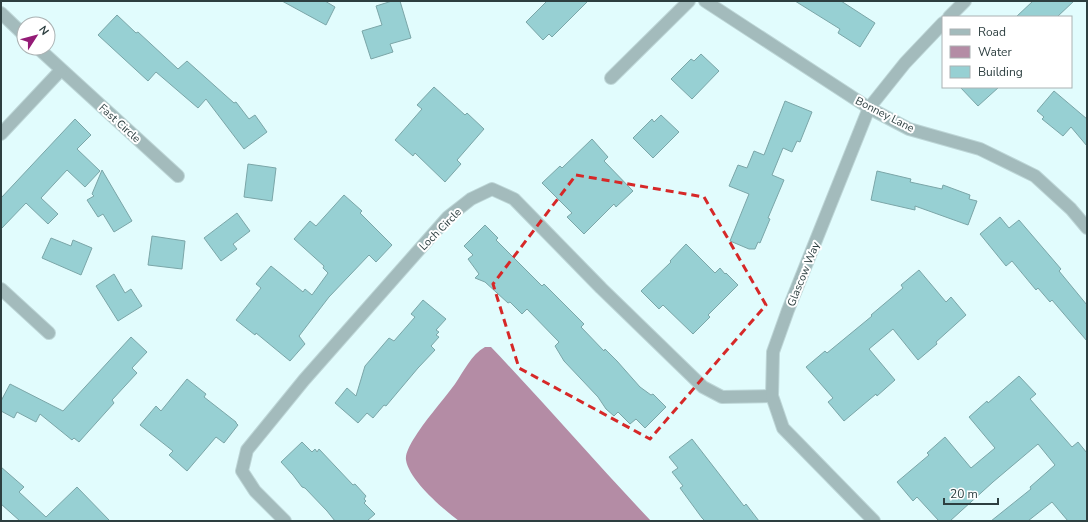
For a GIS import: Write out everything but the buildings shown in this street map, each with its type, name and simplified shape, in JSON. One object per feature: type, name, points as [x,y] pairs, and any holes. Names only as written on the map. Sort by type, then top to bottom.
[{"type":"street","points":[[611,78],[689,1]]},
{"type":"street","name":"Bonney Lane","points":[[705,1],[869,108],[909,129],[980,149],[1035,176],[1071,209],[1087,228]]},
{"type":"street","points":[[950,16],[966,1]]},
{"type":"street","points":[[1,13],[16,27]]},
{"type":"street","name":"Glascow Way","points":[[874,521],[783,428],[772,396],[773,352],[788,310],[869,108],[905,63],[942,24]]},
{"type":"street","name":"Fast Circle","points":[[46,56],[178,176]]},
{"type":"street","points":[[1,134],[61,70]]},
{"type":"street","name":"Loch Circle","points":[[285,521],[255,491],[242,471],[247,450],[304,380],[448,217],[471,199],[492,188],[514,199],[596,283],[703,387],[722,397],[772,396]]},
{"type":"street","points":[[1,289],[49,333]]},
{"type":"highlighted area","points":[[576,175],[704,197],[766,305],[650,439],[519,368],[493,284]]},
{"type":"water","points":[[485,347],[491,347],[651,521],[459,521],[428,494],[408,468],[406,455],[413,440],[423,425],[455,384],[472,359]]}]
